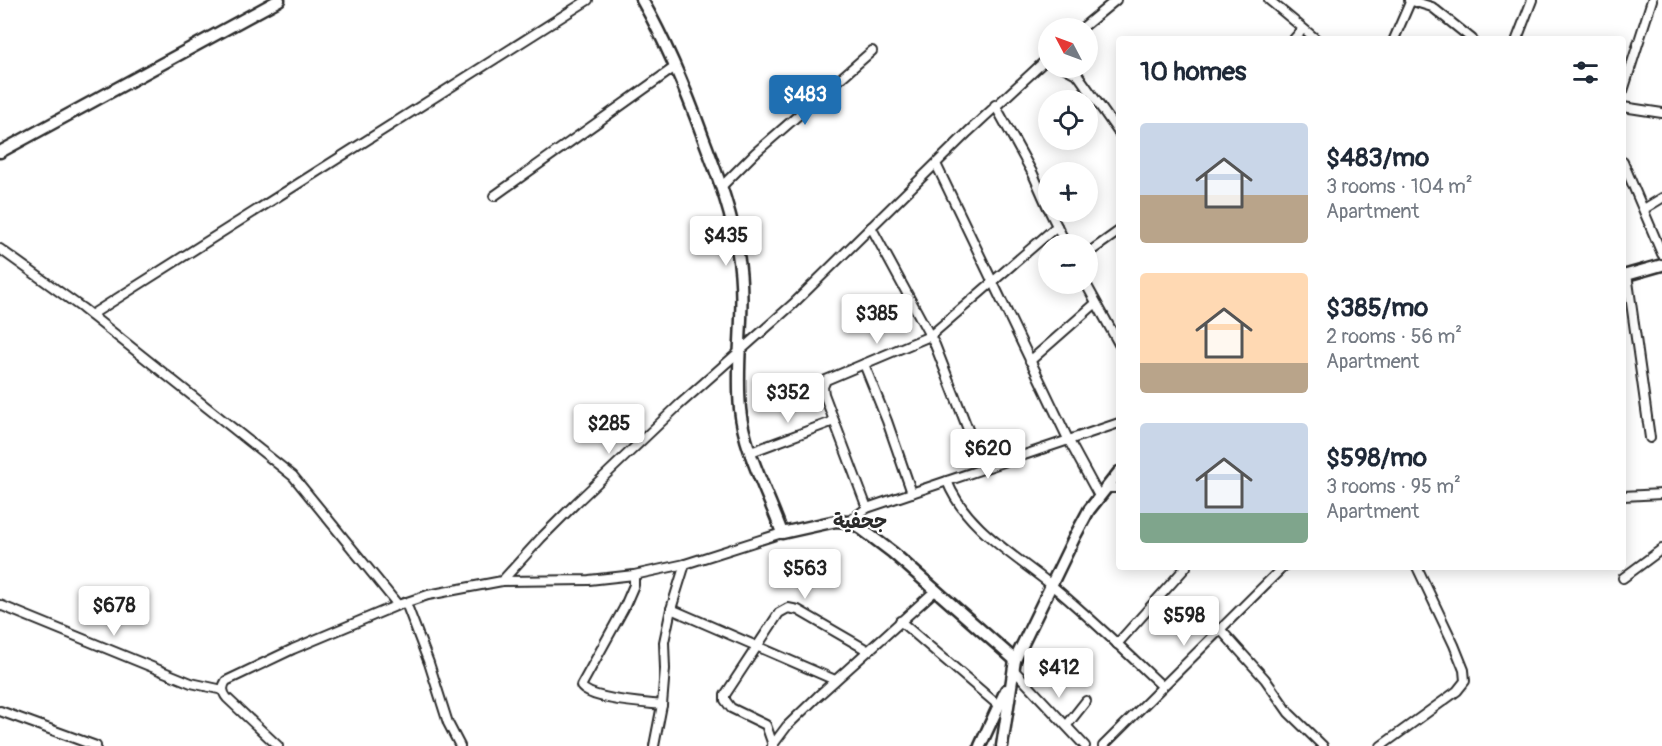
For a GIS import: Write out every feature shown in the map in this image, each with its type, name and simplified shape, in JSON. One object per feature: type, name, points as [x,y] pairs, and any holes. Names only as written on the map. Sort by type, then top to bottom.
[{"type":"main road","points":[[0,152],[279,0]]},
{"type":"main road","points":[[642,0],[675,67],[722,186],[734,227],[743,295],[740,408],[751,452],[782,533],[819,524],[848,522],[868,533],[936,590],[1014,665]]},
{"type":"main road","points":[[1626,275],[1662,265]]},
{"type":"main road","points":[[1002,746],[1014,665],[1074,536],[1109,490]]},
{"type":"main road","points":[[981,746],[1010,681]]},
{"type":"street","points":[[91,315],[588,0]]},
{"type":"street","points":[[1094,18],[1116,0]]},
{"type":"street","points":[[1269,0],[1312,36]]},
{"type":"street","points":[[1518,36],[1532,0]]},
{"type":"street","points":[[1626,82],[1652,0]]},
{"type":"street","points":[[1395,36],[1410,1],[1432,7],[1468,36]]},
{"type":"street","points":[[1297,36],[1304,29]]},
{"type":"street","points":[[722,186],[755,153],[872,51]]},
{"type":"street","points":[[494,196],[675,67]]},
{"type":"street","points":[[502,581],[575,504],[679,405],[793,304],[995,105],[1038,67]]},
{"type":"street","points":[[1080,78],[1116,129]]},
{"type":"street","points":[[995,105],[1038,185]]},
{"type":"street","points":[[1626,107],[1662,113]]},
{"type":"street","points":[[936,164],[1068,439],[1109,490]]},
{"type":"street","points":[[1626,169],[1662,254]]},
{"type":"street","points":[[1644,209],[1662,198]]},
{"type":"street","points":[[1055,222],[1061,234]]},
{"type":"street","points":[[867,507],[824,394],[826,380],[930,336],[1057,226]]},
{"type":"street","points":[[871,227],[930,336],[983,468]]},
{"type":"street","points":[[1098,246],[1116,233]]},
{"type":"street","points":[[0,249],[91,315],[293,476],[402,604],[429,663],[448,723],[460,746]]},
{"type":"street","points":[[1626,282],[1650,438]]},
{"type":"street","points":[[1091,294],[1116,339]]},
{"type":"street","points":[[1030,361],[1096,303]]},
{"type":"street","points":[[864,364],[888,421],[912,493]]},
{"type":"street","points":[[751,452],[834,421]]},
{"type":"street","points":[[848,522],[867,507],[1116,424]]},
{"type":"street","points":[[947,481],[952,494],[967,515],[1012,555],[1050,584],[1162,686]]},
{"type":"street","points":[[1626,496],[1662,494]]},
{"type":"street","points":[[278,746],[227,698],[223,690],[226,681],[402,604],[428,595],[502,581],[589,580],[634,575],[685,564],[782,533]]},
{"type":"street","points":[[1623,578],[1662,549]]},
{"type":"street","points":[[654,746],[662,705],[665,669],[664,642],[671,609],[685,564]]},
{"type":"street","points":[[1117,644],[1183,570]]},
{"type":"street","points":[[1103,746],[1280,570]]},
{"type":"street","points":[[1381,746],[1457,691],[1465,681],[1464,670],[1457,653],[1418,570]]},
{"type":"street","points":[[634,575],[634,585],[624,608],[581,686],[585,691],[619,700],[662,705]]},
{"type":"street","points":[[772,746],[787,726],[835,680],[936,590]]},
{"type":"street","points":[[0,605],[191,683],[223,690]]},
{"type":"street","points":[[772,746],[766,724],[731,708],[725,700],[725,695],[779,613],[784,609],[792,608],[867,650]]},
{"type":"street","points":[[671,609],[835,680]]},
{"type":"street","points":[[900,621],[998,705]]},
{"type":"street","points":[[1221,629],[1265,679],[1289,713],[1323,746]]},
{"type":"street","points":[[1014,665],[1085,746]]},
{"type":"street","points":[[1067,725],[1086,701]]},
{"type":"street","points":[[0,711],[96,746]]},
{"type":"district","name":"جحفية","points":[[860,521]]}]
